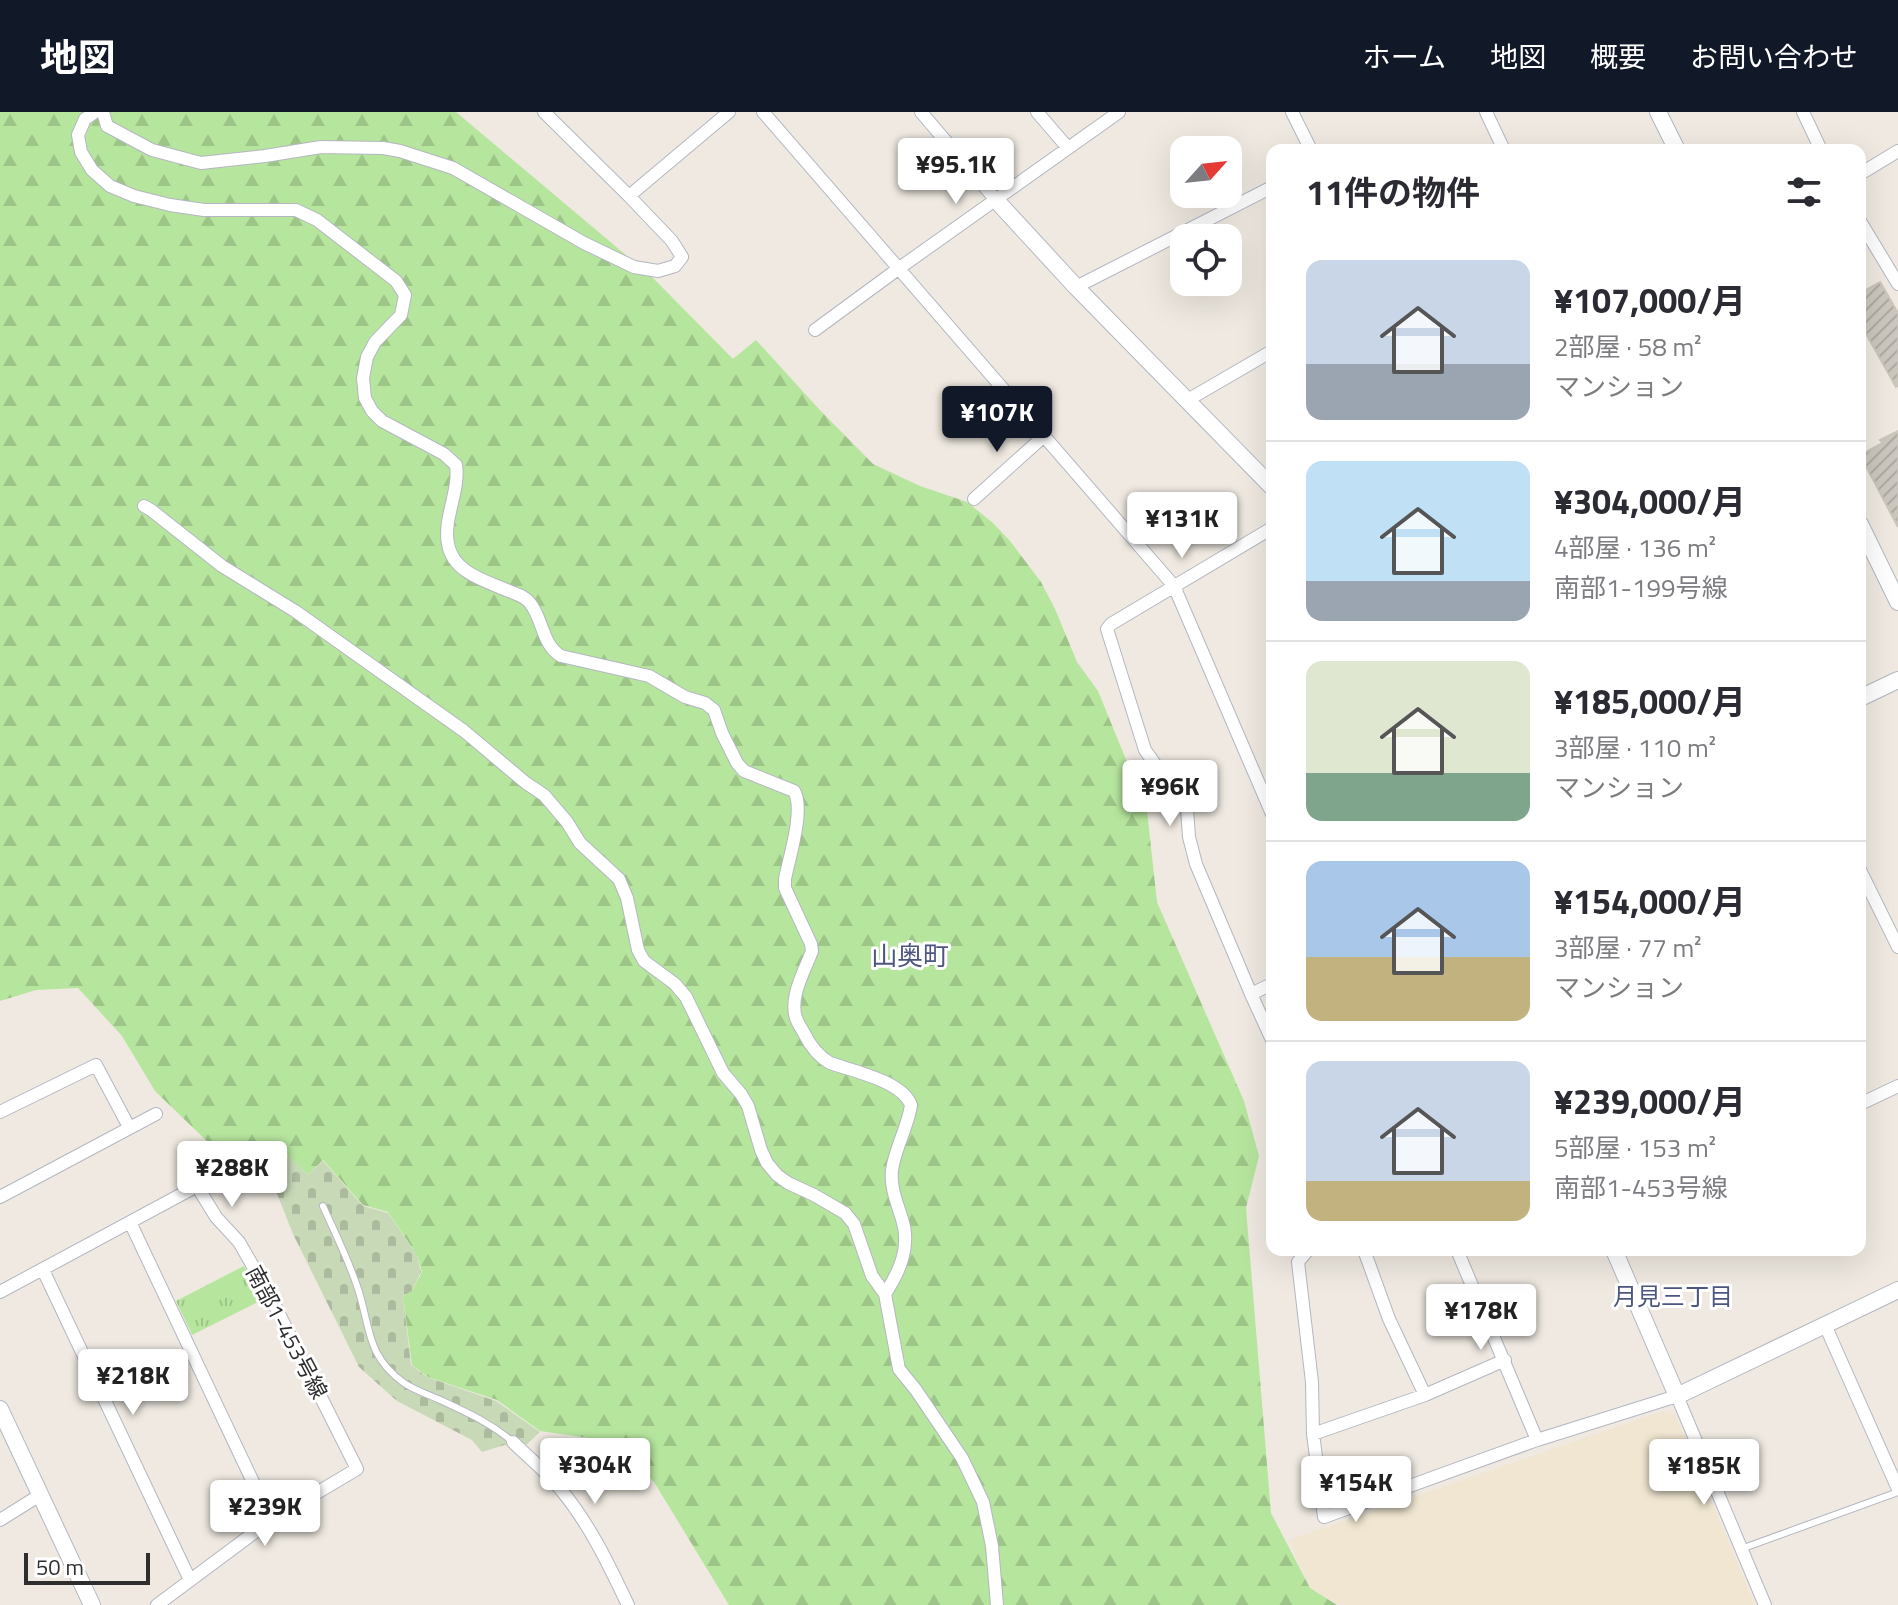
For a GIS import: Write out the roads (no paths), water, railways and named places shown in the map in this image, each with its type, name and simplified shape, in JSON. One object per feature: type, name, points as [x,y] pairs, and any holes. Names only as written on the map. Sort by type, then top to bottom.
[{"type":"street","points":[[95,112],[85,119],[78,135],[81,152],[92,170],[110,186],[134,196],[204,210],[296,210],[317,220],[396,281],[405,295],[401,315],[375,342],[367,357],[363,378],[365,398],[382,421],[444,454],[456,465],[458,474],[448,526],[448,546],[457,564],[468,574],[521,595],[530,602],[550,646],[561,656],[649,676],[685,697],[705,703],[714,710],[722,733],[744,771],[794,791],[797,795],[785,888],[812,951],[797,992],[795,1016],[810,1045],[822,1058],[902,1091],[911,1105],[892,1168],[892,1184],[904,1226],[905,1252],[885,1294]]},
{"type":"street","points":[[103,112],[107,126],[152,150],[201,163],[321,147],[400,151],[453,168],[584,243],[634,267],[658,271],[675,266],[682,257],[672,241],[544,112]]},
{"type":"street","points":[[629,196],[729,112]]},
{"type":"street","points":[[763,112],[1174,586],[1266,800]]},
{"type":"street","points":[[921,112],[1076,287],[1266,481]]},
{"type":"street","points":[[1037,112],[1068,148]]},
{"type":"street","points":[[815,330],[1119,112]]},
{"type":"street","points":[[1292,112],[1308,144]]},
{"type":"street","points":[[1486,112],[1501,144]]},
{"type":"street","points":[[1658,112],[1674,144]]},
{"type":"street","points":[[1803,112],[1818,144]]},
{"type":"street","points":[[1866,170],[1898,151]]},
{"type":"street","points":[[1076,287],[1266,190]]},
{"type":"street","points":[[1866,231],[1898,284]]},
{"type":"street","points":[[1186,401],[1266,354]]},
{"type":"street","points":[[974,499],[1044,436]]},
{"type":"street","points":[[144,506],[222,566],[295,611],[464,731],[544,795],[580,843],[619,879],[627,898],[638,950],[644,961],[675,984],[686,997],[723,1073],[748,1106],[767,1163],[788,1183],[845,1213],[854,1224],[872,1276],[885,1294],[899,1369],[962,1458],[983,1502],[992,1546],[997,1605]]},
{"type":"street","points":[[1266,532],[1107,629],[1145,750],[1187,809],[1189,837],[1196,864],[1266,1027]]},
{"type":"street","points":[[1866,536],[1898,602]]},
{"type":"street","points":[[1866,695],[1898,680]]},
{"type":"street","points":[[1866,895],[1898,947]]},
{"type":"street","points":[[1251,994],[1266,987]]},
{"type":"street","points":[[0,1112],[96,1065],[129,1127]]},
{"type":"street","points":[[1866,1101],[1898,1086]]},
{"type":"street","points":[[0,1197],[156,1114]]},
{"type":"street","name":"南部1-453号線","points":[[0,1292],[197,1186],[216,1217],[239,1242],[270,1296],[357,1469],[271,1520],[157,1605]]},
{"type":"street","points":[[130,1222],[271,1520]]},
{"type":"street","points":[[1303,1256],[1298,1262],[1312,1382],[1313,1434],[1324,1517],[1537,1440],[1677,1396],[1898,1290]]},
{"type":"street","points":[[1366,1256],[1389,1319],[1425,1395]]},
{"type":"street","points":[[1460,1256],[1537,1440]]},
{"type":"street","points":[[1617,1256],[1765,1605]]},
{"type":"street","points":[[43,1270],[190,1580]]},
{"type":"street","points":[[1825,1325],[1898,1491]]},
{"type":"street","points":[[1313,1434],[1425,1395],[1505,1360]]},
{"type":"street","points":[[0,1409],[92,1605]]},
{"type":"street","points":[[513,1442],[560,1488],[575,1508],[603,1553],[628,1605]]},
{"type":"street","points":[[0,1520],[40,1495]]},
{"type":"lane","points":[[323,1206],[358,1289],[369,1339],[387,1367],[407,1386],[480,1418],[513,1442]]},
{"type":"lane","points":[[1741,1549],[1898,1491]]},
{"type":"district","name":"山奥町","points":[[910,955]]},
{"type":"district","name":"月見三丁目","points":[[1673,1296]]}]
